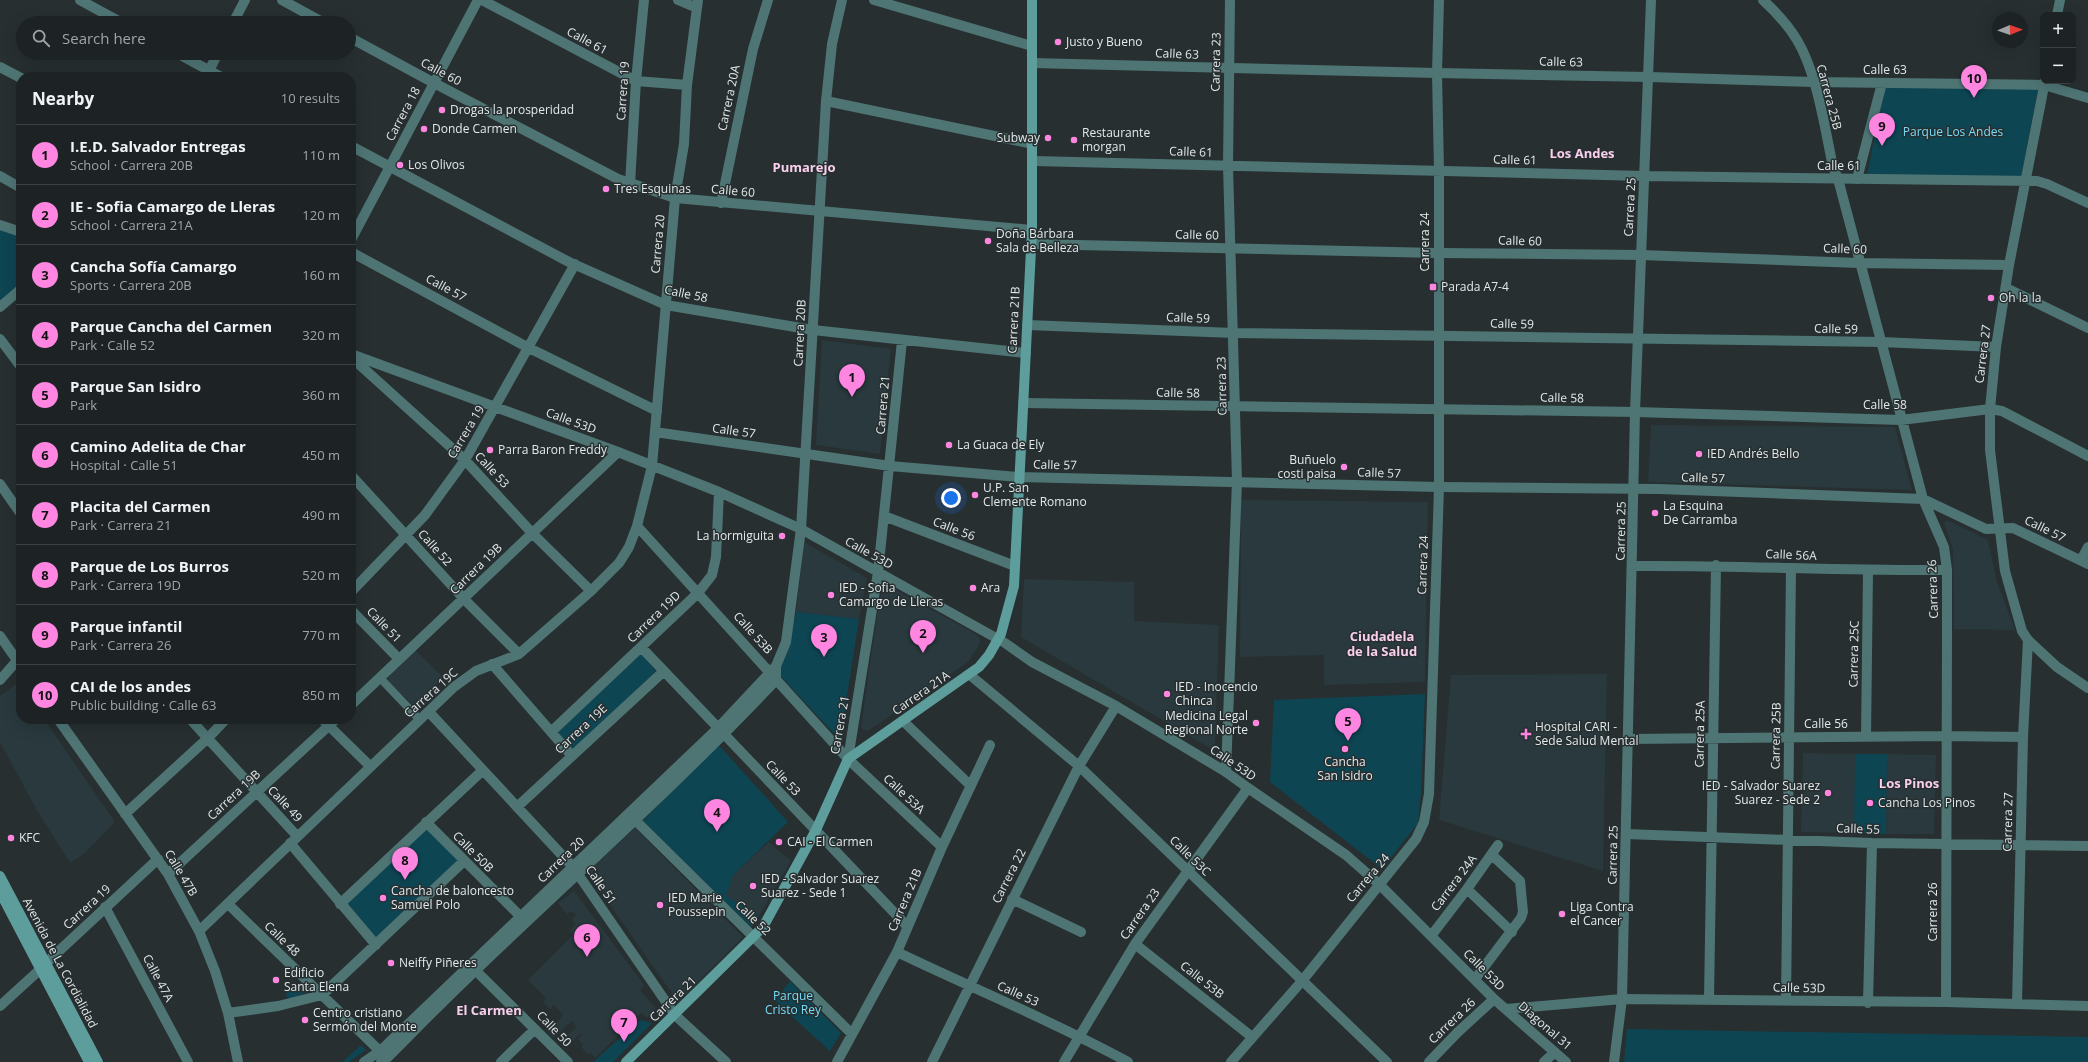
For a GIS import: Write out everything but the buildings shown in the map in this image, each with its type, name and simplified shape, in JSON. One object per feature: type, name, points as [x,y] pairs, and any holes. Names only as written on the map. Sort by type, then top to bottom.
[{"type":"main road","name":"Carrera 21B","points":[[998,640],[1010,606],[1015,566],[1032,230],[1032,0]]},
{"type":"main road","name":"Carrera 21A","points":[[848,759],[970,675],[989,655],[998,640]]},
{"type":"main road","name":"Carrera 21","points":[[626,1062],[763,927],[816,830],[848,759]]},
{"type":"main road","name":"Avenida de La Cordialidad","points":[[0,876],[89,1062]]},
{"type":"main road","name":"Avenida de La Cordialidad","points":[[0,892],[98,1062]]},
{"type":"street","points":[[80,0],[109,16]]},
{"type":"street","points":[[236,16],[244,0]]},
{"type":"street","points":[[282,0],[311,16]]},
{"type":"street","name":"Carrera 18","points":[[356,231],[478,0]]},
{"type":"street","name":"Calle 61","points":[[482,0],[636,81],[687,85]]},
{"type":"street","name":"Carrera 19","points":[[630,184],[636,81],[644,0]]},
{"type":"street","points":[[678,0],[697,4]]},
{"type":"street","name":"Carrera 20A","points":[[721,203],[753,48],[768,0]]},
{"type":"street","name":"Carrera 20B","points":[[776,680],[773,669],[786,642],[801,529],[826,101],[832,44],[842,0]]},
{"type":"street","points":[[874,0],[1032,46]]},
{"type":"street","name":"Carrera 23","points":[[1226,772],[1237,481],[1232,249],[1228,166],[1230,0]]},
{"type":"street","name":"Carrera 24","points":[[1231,1062],[1302,981],[1416,839],[1424,822],[1429,794],[1439,487],[1439,171],[1437,73],[1439,0]]},
{"type":"street","name":"Carrera 25","points":[[1614,1062],[1622,999],[1633,566],[1635,412],[1652,0]]},
{"type":"street","name":"Carrera 25B","points":[[1763,0],[1778,13],[1798,40],[1814,82],[1833,167]]},
{"type":"street","points":[[2058,12],[2060,0]]},
{"type":"street","name":"Carrera 20","points":[[652,466],[675,198],[684,144],[687,85],[697,4]]},
{"type":"street","name":"Calle 60","points":[[356,41],[434,83],[630,184],[675,198],[1032,230]]},
{"type":"street","points":[[187,60],[204,72]]},
{"type":"street","points":[[208,72],[214,60]]},
{"type":"street","name":"Calle 63","points":[[1032,63],[1437,73],[1649,76],[1814,82],[2040,83]]},
{"type":"street","points":[[0,67],[16,75]]},
{"type":"street","points":[[1857,179],[1882,83]]},
{"type":"street","name":"Carrera 27","points":[[2017,1004],[2023,737],[2028,640],[2022,631],[2005,571],[1990,450],[1990,409],[1996,347],[2009,265],[2027,181],[2044,84]]},
{"type":"street","name":"Calle 63","points":[[2047,84],[2088,98]]},
{"type":"street","points":[[826,101],[1032,144]]},
{"type":"street","name":"Calle 58","points":[[356,149],[575,264],[666,305],[813,330],[902,341],[1026,353]]},
{"type":"street","name":"Calle 61","points":[[1033,161],[1645,176],[2027,181],[2047,184],[2088,204]]},
{"type":"street","name":"Carrera 26","points":[[1833,167],[1838,179],[1901,420],[1924,499],[1944,547],[1947,570],[1946,1002]]},
{"type":"street","points":[[0,176],[16,185]]},
{"type":"street","points":[[0,225],[16,230]]},
{"type":"street","name":"Calle 60","points":[[1031,244],[1438,253],[1641,255],[1859,263],[2009,265]]},
{"type":"street","name":"Calle 57","points":[[356,255],[527,347],[657,411]]},
{"type":"street","name":"Carrera 19","points":[[356,587],[405,534],[425,515],[465,460],[496,408],[527,347],[575,264]]},
{"type":"street","points":[[2006,288],[2088,328]]},
{"type":"street","points":[[0,307],[16,293]]},
{"type":"street","name":"Calle 59","points":[[1027,324],[1234,333],[1881,342],[1996,347]]},
{"type":"street","points":[[0,339],[16,360]]},
{"type":"street","name":"Carrera 21","points":[[848,759],[878,572],[902,341]]},
{"type":"street","name":"Calle 53D","points":[[356,358],[618,452],[719,492],[801,529],[998,640],[1032,662],[1116,706],[1226,772],[1346,855],[1379,884],[1475,979],[1494,1000],[1506,1009],[1622,999],[1868,1003],[1946,1002],[2088,1006]]},
{"type":"street","name":"Calle 53","points":[[356,361],[465,460],[532,533],[591,591]]},
{"type":"street","name":"Calle 58","points":[[1023,403],[1635,412],[1901,420],[1990,409],[2002,411],[2088,456]]},
{"type":"street","name":"Calle 57","points":[[656,432],[890,466],[1019,477],[1439,487],[1634,489],[1924,499],[1980,527],[1992,530],[2013,528],[2085,562]]},
{"type":"street","name":"Carrera 19B","points":[[356,700],[618,452]]},
{"type":"street","name":"Carrera 19C","points":[[199,931],[454,687],[476,671],[519,654],[591,591],[618,563],[629,547],[637,526],[652,466]]},
{"type":"street","name":"Calle 52","points":[[356,480],[464,599],[519,654]]},
{"type":"street","points":[[0,484],[16,507]]},
{"type":"street","name":"Carrera 19D","points":[[551,732],[698,593],[712,575],[716,557],[719,492]]},
{"type":"street","name":"Calle 56","points":[[884,516],[1015,566]]},
{"type":"street","name":"Calle 53B","points":[[637,526],[698,593],[773,669]]},
{"type":"street","points":[[2085,562],[2088,547]]},
{"type":"street","name":"Calle 56A","points":[[1633,566],[1716,565],[1868,570],[1947,570]]},
{"type":"street","name":"Carrera 25A","points":[[1710,1000],[1716,565]]},
{"type":"street","name":"Carrera 25B","points":[[1786,1001],[1791,568]]},
{"type":"street","name":"Carrera 25C","points":[[1866,737],[1868,570]]},
{"type":"street","name":"Calle 51","points":[[356,615],[399,659]]},
{"type":"street","points":[[0,636],[16,656]]},
{"type":"street","points":[[2028,640],[2057,667],[2088,688]]},
{"type":"street","name":"Calle 53","points":[[641,647],[907,926]]},
{"type":"street","points":[[492,664],[572,756]]},
{"type":"street","points":[[0,680],[16,665]]},
{"type":"street","name":"Carrera 20","points":[[364,1062],[383,1057],[520,916],[636,821],[721,731],[773,669]]},
{"type":"street","name":"Carrera 19E","points":[[517,807],[664,671]]},
{"type":"street","name":"Calle 53C","points":[[970,675],[1079,766],[1387,1062]]},
{"type":"street","points":[[380,678],[420,720]]},
{"type":"street","points":[[776,680],[848,759]]},
{"type":"street","name":"Carrera 20","points":[[472,967],[776,680]]},
{"type":"street","name":"Carrera 22","points":[[932,1062],[1079,766],[1116,706]]},
{"type":"street","name":"Calle 51","points":[[429,712],[575,871],[675,1015],[726,1062]]},
{"type":"street","points":[[904,721],[971,786]]},
{"type":"street","name":"Calle 47B","points":[[62,724],[168,874],[199,931],[215,971],[228,1013],[238,1062]]},
{"type":"street","name":"Calle 49","points":[[195,724],[256,792],[340,904],[376,944]]},
{"type":"street","points":[[125,814],[221,724]]},
{"type":"street","name":"Carrera 19B","points":[[168,874],[326,724]]},
{"type":"street","points":[[332,724],[370,766]]},
{"type":"street","name":"Calle 56","points":[[1629,739],[1947,736],[2023,737]]},
{"type":"street","name":"Carrera 21B","points":[[837,1062],[897,952],[942,847],[990,745]]},
{"type":"street","name":"Calle 53A","points":[[848,759],[942,847]]},
{"type":"street","points":[[340,904],[483,770]]},
{"type":"street","name":"Carrera 23","points":[[1064,1062],[1135,944],[1248,788]]},
{"type":"street","name":"Calle 52","points":[[636,821],[852,1034]]},
{"type":"street","name":"Calle 50B","points":[[426,822],[520,916]]},
{"type":"street","name":"Calle 55","points":[[1626,834],[1788,838],[1872,842],[2088,846]]},
{"type":"street","points":[[1868,1003],[1872,842]]},
{"type":"street","name":"Carrera 24A","points":[[1431,936],[1498,845]]},
{"type":"street","points":[[1475,979],[1512,932],[1523,912],[1522,885],[1518,878],[1492,855]]},
{"type":"street","name":"Carrera 19","points":[[0,1006],[158,859]]},
{"type":"street","points":[[228,1013],[278,1006],[322,995],[464,861]]},
{"type":"street","points":[[1467,889],[1512,932]]},
{"type":"street","points":[[1012,899],[1081,932]]},
{"type":"street","name":"Calle 48","points":[[228,904],[322,995],[383,1057]]},
{"type":"street","name":"Calle 47A","points":[[105,907],[188,1062]]},
{"type":"street","name":"Calle 53B","points":[[1135,944],[1252,1037]]},
{"type":"street","name":"Calle 53","points":[[897,952],[969,987],[1080,1036],[1128,1062]]},
{"type":"street","name":"Calle 50","points":[[472,967],[568,1062]]},
{"type":"street","name":"Carrera 26","points":[[1429,1062],[1458,1032],[1494,1000]]},
{"type":"street","name":"Diagonal 31","points":[[1506,1009],[1566,1062]]},
{"type":"street","points":[[501,1062],[535,1029]]},
{"type":"street","points":[[1544,1062],[1554,1052]]},
{"type":"shaded area","points":[[822,340],[891,349],[880,454],[816,445]]},
{"type":"shaded area","points":[[1651,425],[1895,427],[1912,490],[1648,482]]},
{"type":"shaded area","points":[[1241,500],[1428,502],[1425,682],[1324,685],[1324,655],[1240,657]]},
{"type":"shaded area","points":[[1947,520],[1988,540],[1997,582],[2015,630],[1954,629],[1953,549],[1944,524]]},
{"type":"shaded area","name":"IED - Sofia Camargo de Lleras","points":[[804,542],[867,578],[859,619],[796,612]]},
{"type":"shaded area","name":"IED - Inocencio Chinca","points":[[1024,579],[1134,582],[1134,621],[1219,625],[1215,751],[1021,637]]},
{"type":"shaded area","points":[[892,588],[974,633],[979,637],[980,641],[969,661],[868,731],[863,730],[861,727],[879,601],[882,592]]},
{"type":"shaded area","points":[[415,650],[443,677],[415,707],[386,680]]},
{"type":"shaded area","name":"Hospital CARI - Sede Salud Mental","points":[[1607,674],[1603,871],[1439,820],[1451,675]]},
{"type":"shaded area","points":[[16,684],[16,724],[47,724],[115,822],[85,853],[70,863],[34,805],[0,742],[0,696]]},
{"type":"shaded area","name":"IED - Salvador Suarez Suarez - Sede 2","points":[[1803,753],[1855,754],[1854,833],[1801,832]]},
{"type":"shaded area","points":[[1887,754],[1936,755],[1934,834],[1886,834]]},
{"type":"shaded area","name":"IED Marie Poussepin","points":[[635,828],[743,937],[678,1002],[587,872]]},
{"type":"shaded area","name":"IED - Salvador Suarez Suarez - Sede 1","points":[[769,842],[791,861],[759,916],[725,896],[733,875]]},
{"type":"shaded area","points":[[574,891],[644,985],[640,990],[656,1009],[647,1018],[641,1013],[595,1058],[591,1053],[588,1055],[581,1047],[583,1045],[578,1039],[582,1035],[581,1033],[573,1041],[568,1035],[576,1027],[572,1021],[554,1038],[548,1032],[563,1015],[554,1005],[550,1009],[543,1002],[546,998],[528,980],[573,935],[569,931],[575,924],[572,919],[576,915],[572,911],[567,914],[558,903]]},
{"type":"green space","name":"Parque Los Andes","points":[[1884,86],[2038,89],[2021,178],[1867,176]]},
{"type":"green space","points":[[0,229],[16,234],[16,290],[0,304]]},
{"type":"green space","points":[[796,612],[859,619],[840,740],[776,671],[786,656]]},
{"type":"green space","points":[[641,653],[656,671],[573,750],[556,733]]},
{"type":"green space","points":[[1425,694],[1421,793],[1418,823],[1382,869],[1270,782],[1274,700]]},
{"type":"green space","points":[[717,743],[788,822],[733,875],[726,896],[759,916],[751,927],[643,821]]},
{"type":"green space","name":"Cancha Los Pinos","points":[[1855,754],[1887,754],[1886,834],[1854,833]]},
{"type":"green space","points":[[431,823],[462,856],[377,939],[347,903]]},
{"type":"green space","name":"Parque Cristo Rey","points":[[790,981],[841,1033],[830,1051],[775,1001]]},
{"type":"green space","points":[[297,983],[307,992],[290,999],[285,995]]},
{"type":"green space","points":[[640,1020],[652,1023],[613,1062],[593,1062]]},
{"type":"green space","points":[[1627,1029],[2088,1037],[2088,1062],[1624,1062]]},
{"type":"green space","points":[[361,1045],[366,1050],[349,1062],[342,1062]]},
{"type":"place","name":"Justo y Bueno","points":[[1058,42]]},
{"type":"place","name":"CAI de los andes","points":[[1974,98]]},
{"type":"place","name":"Drogas la prosperidad","points":[[442,110]]},
{"type":"place","name":"Donde Carmen","points":[[424,129]]},
{"type":"place","name":"Subway","points":[[1048,138]]},
{"type":"place","name":"Restaurante morgan","points":[[1074,140]]},
{"type":"place","name":"Parque infantil","points":[[1882,146]]},
{"type":"place","name":"Los Olivos","points":[[400,165]]},
{"type":"place","name":"Tres Esquinas","points":[[606,189]]},
{"type":"place","name":"Doña Bárbara Sala de Belleza","points":[[988,241]]},
{"type":"place","name":"Parada A7-4","points":[[1433,287]]},
{"type":"place","name":"Oh la la","points":[[1991,298]]},
{"type":"place","name":"I.E.D. Salvador Entregas","points":[[852,397]]},
{"type":"place","name":"La Guaca de Ely","points":[[949,445]]},
{"type":"place","name":"Parra Baron Freddy","points":[[490,450]]},
{"type":"place","name":"IED Andrés Bello","points":[[1699,454]]},
{"type":"place","name":"Buñuelo costi paisa","points":[[1344,467]]},
{"type":"place","name":"U.P. San Clemente Romano","points":[[975,495]]},
{"type":"place","name":"La Esquina De Carramba","points":[[1655,513]]},
{"type":"place","name":"La hormiguita","points":[[782,536]]},
{"type":"place","name":"Ara","points":[[973,588]]},
{"type":"place","name":"IED - Sofia Camargo de Lleras","points":[[831,595]]},
{"type":"place","name":"IE - Sofia Camargo de Lleras","points":[[923,653]]},
{"type":"place","name":"Cancha Sofía Camargo","points":[[824,657]]},
{"type":"place","name":"IED - Inocencio Chinca","points":[[1167,694]]},
{"type":"place","name":"Medicina Legal Regional Norte","points":[[1256,723]]},
{"type":"place","name":"Hospital CARI - Sede Salud Mental","points":[[1526,734]]},
{"type":"place","name":"Parque San Isidro","points":[[1348,741]]},
{"type":"place","name":"Cancha San Isidro","points":[[1345,749]]},
{"type":"place","name":"IED - Salvador Suarez Suarez - Sede 2","points":[[1828,793]]},
{"type":"place","name":"Cancha Los Pinos","points":[[1870,803]]},
{"type":"place","name":"Parque Cancha del Carmen","points":[[717,832]]},
{"type":"place","name":"KFC","points":[[11,838]]},
{"type":"place","name":"CAI - El Carmen","points":[[779,842]]},
{"type":"place","name":"Parque de Los Burros","points":[[405,880]]},
{"type":"place","name":"IED - Salvador Suarez Suarez - Sede 1","points":[[753,886]]},
{"type":"place","name":"Cancha de baloncesto Samuel Polo","points":[[383,898]]},
{"type":"place","name":"IED Marie Poussepin","points":[[660,905]]},
{"type":"place","name":"Liga Contra el Cancer","points":[[1562,914]]},
{"type":"place","name":"Camino Adelita de Char","points":[[587,957]]},
{"type":"place","name":"Neiffy Piñeres","points":[[391,963]]},
{"type":"place","name":"Edificio Santa Elena","points":[[276,980]]},
{"type":"place","name":"Centro cristiano Sermón del Monte","points":[[305,1020]]},
{"type":"place","name":"Placita del Carmen","points":[[624,1042]]},
{"type":"district","name":"Los Andes","points":[[1582,153]]},
{"type":"district","name":"Pumarejo","points":[[804,167]]},
{"type":"district","name":"Ciudadela de la Salud","points":[[1382,644]]},
{"type":"district","name":"Los Pinos","points":[[1909,783]]},
{"type":"district","name":"El Carmen","points":[[489,1010]]}]
